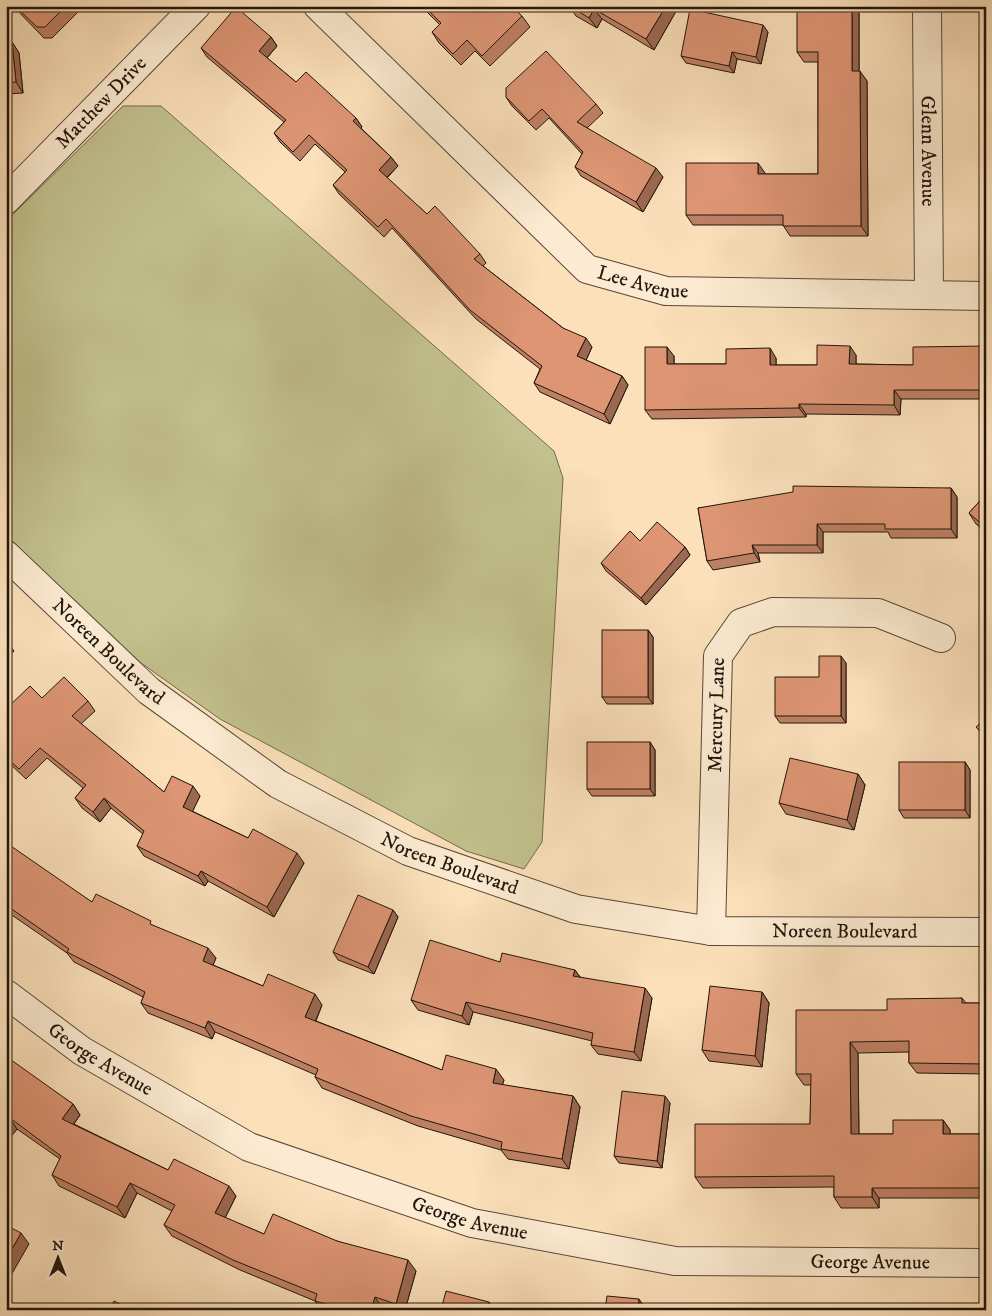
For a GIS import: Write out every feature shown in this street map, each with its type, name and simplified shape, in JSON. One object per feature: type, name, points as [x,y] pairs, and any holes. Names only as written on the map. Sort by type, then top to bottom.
[{"type":"street","name":"Matthew Drive","points":[[6,200],[196,6]]},
{"type":"street","name":"Lee Avenue","points":[[318,6],[587,269],[666,291],[986,296]]},
{"type":"street","name":"Glenn Avenue","points":[[927,6],[930,295]]},
{"type":"street","name":"Noreen Boulevard","points":[[6,555],[149,690],[278,784],[408,851],[576,909],[711,931],[986,932]]},
{"type":"street","name":"Mercury Lane","points":[[711,931],[718,656],[741,623],[773,612],[878,613],[941,638]]},
{"type":"street","name":"George Avenue","points":[[6,994],[82,1051],[248,1147],[472,1223],[676,1261],[986,1263]]},
{"type":"shaded area","points":[[123,106],[161,106],[554,451],[563,478],[542,842],[524,869],[466,851],[220,719],[141,663],[6,535],[6,221]]},
{"type":"building","points":[[15,6],[66,6],[45,27],[37,27]]},
{"type":"building","points":[[424,6],[512,6],[522,16],[482,56],[467,40],[453,54],[432,32],[441,23]]},
{"type":"building","points":[[570,6],[666,6],[646,39],[594,9],[589,18]]},
{"type":"building","points":[[797,6],[852,6],[852,71],[860,71],[861,226],[783,226],[783,215],[686,215],[686,163],[758,163],[758,174],[818,174],[818,52],[797,52]]},
{"type":"building","points":[[983,6],[986,6],[986,21],[983,21]]},
{"type":"building","points":[[236,7],[271,37],[259,51],[296,82],[306,72],[356,118],[353,121],[391,157],[379,170],[427,214],[435,206],[480,254],[474,259],[563,328],[586,338],[577,356],[622,376],[604,414],[534,383],[542,366],[470,310],[386,219],[378,227],[333,185],[347,170],[309,135],[293,152],[274,133],[286,120],[201,48]]},
{"type":"building","points":[[690,9],[763,25],[756,57],[732,52],[729,66],[681,56]]},
{"type":"building","points":[[12,42],[16,82],[6,83],[6,43]]},
{"type":"building","points":[[546,51],[596,104],[577,122],[656,168],[636,202],[575,167],[583,152],[542,109],[529,121],[506,97],[506,88]]},
{"type":"building","points":[[981,65],[986,65],[986,215],[981,215]]},
{"type":"building","points":[[817,345],[850,346],[849,364],[913,365],[913,347],[986,346],[986,390],[894,390],[894,405],[799,404],[799,408],[645,410],[645,347],[667,347],[667,364],[726,364],[726,349],[770,348],[770,365],[817,365]]},
{"type":"building","points":[[793,486],[951,488],[951,529],[885,529],[885,524],[817,524],[817,545],[752,545],[754,553],[707,561],[698,508],[793,492]]},
{"type":"building","points":[[986,494],[986,528],[969,513]]},
{"type":"building","points":[[657,522],[685,547],[641,598],[601,563],[630,531],[640,541]]},
{"type":"building","points":[[602,630],[648,630],[648,697],[602,697]]},
{"type":"building","points":[[819,656],[841,656],[841,716],[775,716],[775,677],[819,677]]},
{"type":"building","points":[[64,677],[88,701],[72,716],[164,792],[172,776],[193,786],[183,807],[248,838],[253,829],[297,853],[267,907],[201,871],[198,876],[137,846],[144,831],[104,798],[93,812],[75,798],[86,785],[40,748],[19,769],[6,757],[6,709],[30,686],[42,698]]},
{"type":"building","points":[[986,718],[986,738],[976,727]]},
{"type":"building","points":[[587,742],[650,742],[650,789],[587,789]]},
{"type":"building","points":[[790,758],[858,774],[847,820],[779,803]]},
{"type":"building","points":[[899,762],[965,762],[965,810],[899,810]]},
{"type":"building","points":[[8,844],[92,902],[96,894],[151,921],[150,924],[208,948],[203,961],[263,986],[268,974],[315,994],[305,1017],[442,1070],[446,1055],[496,1069],[493,1083],[573,1096],[562,1159],[501,1149],[502,1142],[411,1116],[315,1077],[318,1069],[208,1021],[205,1028],[141,1003],[145,992],[67,952],[69,949],[6,905],[6,846]]},
{"type":"building","points":[[358,895],[393,910],[368,967],[333,952]]},
{"type":"building","points":[[430,940],[500,962],[502,953],[575,970],[573,976],[645,988],[634,1052],[591,1045],[593,1033],[466,1002],[462,1016],[411,1000]]},
{"type":"building","points":[[710,986],[762,992],[755,1056],[702,1050]]},
{"type":"building","points":[[962,998],[962,1003],[986,1003],[986,1064],[909,1063],[909,1041],[850,1042],[851,1134],[893,1134],[893,1120],[943,1120],[943,1134],[986,1134],[986,1188],[872,1188],[872,1197],[834,1197],[834,1176],[695,1177],[695,1124],[810,1124],[811,1074],[796,1074],[796,1010],[887,1010],[887,999]]},
{"type":"building","points":[[7,1057],[73,1104],[62,1119],[168,1170],[174,1159],[229,1186],[215,1213],[264,1234],[273,1214],[337,1241],[408,1260],[396,1304],[375,1297],[371,1310],[347,1310],[315,1301],[317,1294],[233,1260],[164,1225],[175,1205],[130,1183],[117,1207],[52,1175],[61,1156],[10,1118],[6,1123]]},
{"type":"building","points":[[622,1091],[665,1096],[657,1161],[614,1156]]},
{"type":"building","points":[[6,1225],[21,1233],[6,1260]]},
{"type":"building","points":[[446,1291],[489,1302],[487,1310],[441,1310]]},
{"type":"building","points":[[607,1296],[639,1299],[638,1310],[605,1310]]},
{"type":"building","points":[[114,1301],[132,1310],[110,1310]]}]
